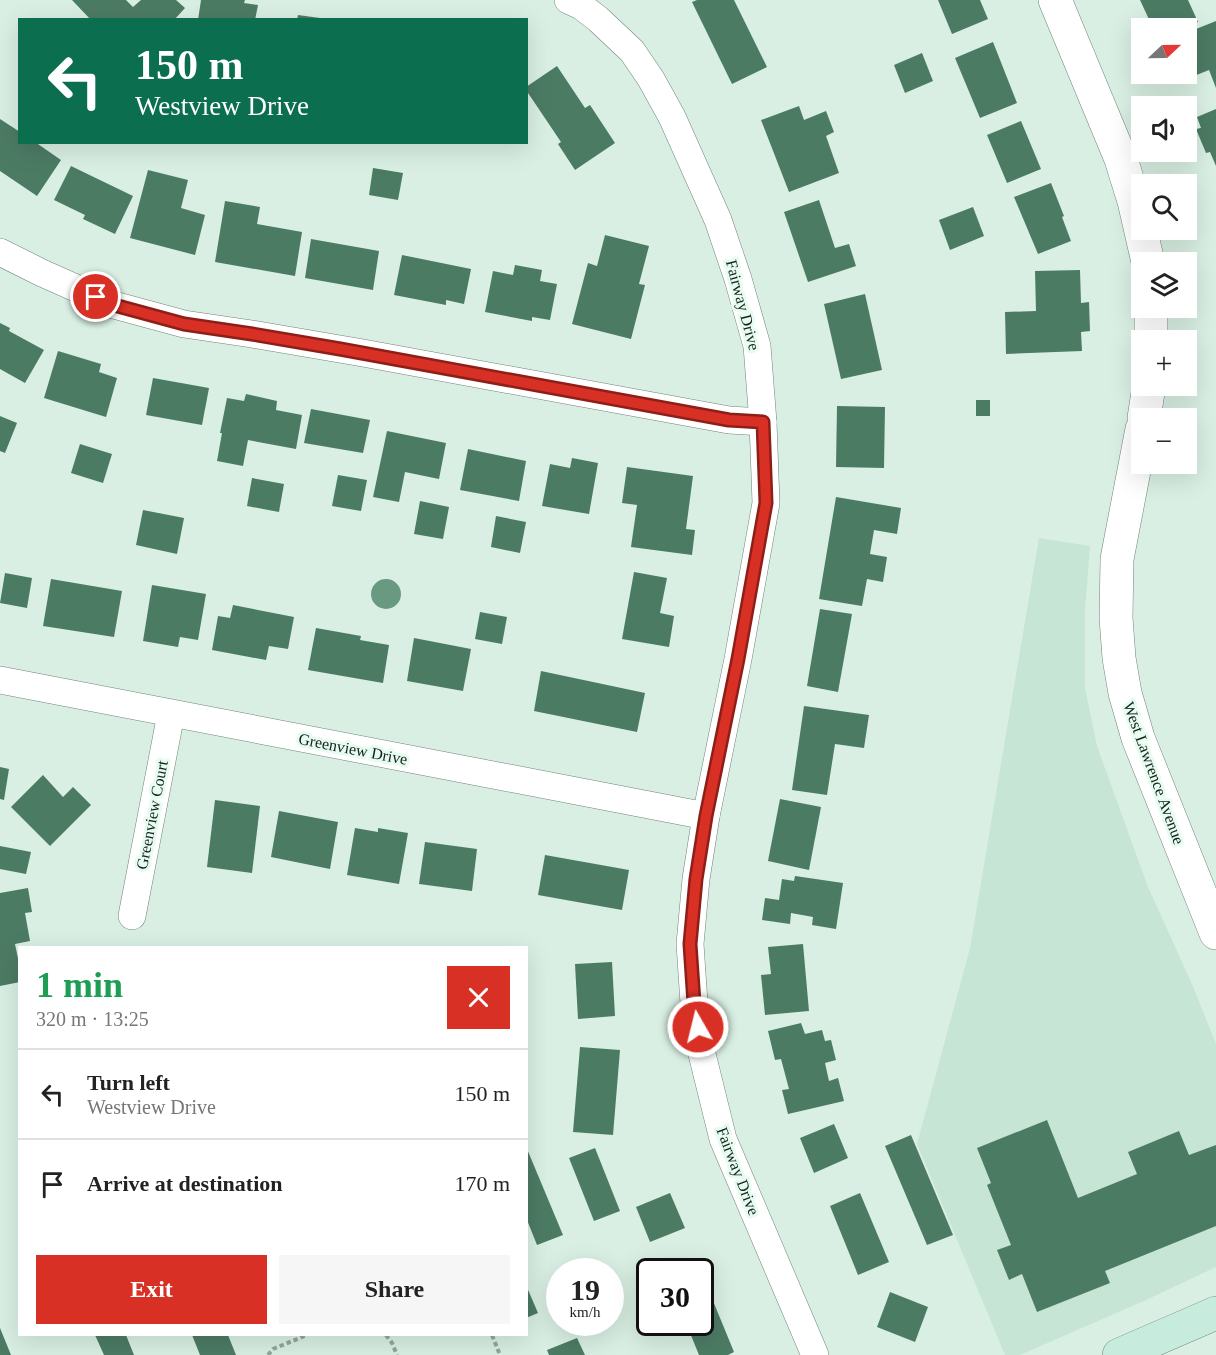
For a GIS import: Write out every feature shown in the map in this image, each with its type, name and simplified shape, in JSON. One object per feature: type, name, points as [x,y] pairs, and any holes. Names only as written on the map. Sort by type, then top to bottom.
[{"type":"main road","points":[[1119,1355],[1216,1312]]},
{"type":"street","name":"Fairway Drive","points":[[568,0],[581,6],[598,19],[632,51],[672,117],[718,220],[757,346],[766,503],[738,659],[706,816],[696,879],[690,944],[694,1003],[701,1050],[723,1139],[814,1355]]},
{"type":"street","points":[[1055,0],[1121,159],[1146,252]]},
{"type":"street","points":[[0,252],[114,305],[184,324],[329,347],[729,420],[763,422]]},
{"type":"street","name":"West Lawrence Avenue","points":[[1134,474],[1118,559],[1116,618],[1125,693],[1138,738],[1216,933]]},
{"type":"street","name":"Greenview Drive","points":[[0,681],[706,816]]},
{"type":"street","name":"Greenview Court","points":[[132,916],[171,714]]},
{"type":"path","points":[[268,1355],[273,1350],[305,1336]]},
{"type":"path","points":[[387,1336],[397,1355]]},
{"type":"path","points":[[392,1336],[392,1343]]},
{"type":"path","points":[[492,1336],[500,1355]]},
{"type":"shaded area","points":[[1039,538],[1090,546],[1085,611],[1085,688],[1097,746],[1148,887],[1192,984],[1216,1044],[1216,1267],[1020,1355],[1005,1355],[917,1144],[970,948]]},
{"type":"shaded area","points":[[386,579],[396,584],[401,594],[396,604],[386,609],[376,604],[371,594],[376,584]]},
{"type":"building","points":[[72,0],[126,0],[133,7],[141,0],[176,0],[185,8],[176,18],[89,18]]},
{"type":"building","points":[[201,0],[245,0],[244,3],[258,5],[255,18],[198,18]]},
{"type":"building","points":[[734,0],[767,67],[732,84],[692,2]]},
{"type":"building","points":[[938,0],[980,0],[988,19],[952,34]]},
{"type":"building","points":[[1140,0],[1188,0],[1196,18],[1148,18]]},
{"type":"building","points":[[298,15],[320,18],[297,18]]},
{"type":"building","points":[[1216,21],[1216,88],[1209,70],[1197,75],[1197,29]]},
{"type":"building","points":[[993,42],[1017,103],[980,118],[955,58]]},
{"type":"building","points":[[922,53],[933,81],[905,93],[894,65]]},
{"type":"building","points":[[557,66],[585,108],[590,105],[615,143],[575,170],[558,144],[561,142],[528,93],[528,86]]},
{"type":"building","points":[[799,106],[804,120],[826,111],[834,132],[826,136],[839,173],[789,192],[761,120]]},
{"type":"building","points":[[1216,109],[1216,166],[1210,152],[1206,153],[1197,131],[1197,129],[1201,128],[1197,117]]},
{"type":"building","points":[[0,119],[18,131],[18,144],[38,144],[61,160],[37,196],[0,171]]},
{"type":"building","points":[[1021,121],[1041,169],[1007,183],[987,135]]},
{"type":"building","points":[[71,166],[133,196],[115,234],[83,219],[85,215],[54,200]]},
{"type":"building","points":[[373,168],[403,173],[398,200],[369,195]]},
{"type":"building","points":[[148,170],[188,180],[181,208],[205,215],[195,255],[130,238]]},
{"type":"building","points":[[1051,183],[1071,241],[1038,254],[1014,197]]},
{"type":"building","points":[[819,200],[835,248],[849,244],[856,266],[808,282],[784,212]]},
{"type":"building","points":[[225,201],[260,207],[257,224],[302,232],[295,276],[215,262]]},
{"type":"building","points":[[973,207],[984,236],[950,250],[939,220]]},
{"type":"building","points":[[605,235],[649,246],[639,284],[645,285],[631,339],[572,324],[588,263],[597,266]]},
{"type":"building","points":[[311,239],[379,251],[373,290],[305,278]]},
{"type":"building","points":[[402,255],[471,269],[464,304],[446,300],[446,305],[394,295]]},
{"type":"building","points":[[515,265],[542,270],[540,281],[557,284],[550,320],[532,317],[532,321],[485,312],[493,271],[513,275]]},
{"type":"building","points":[[1080,270],[1081,303],[1089,302],[1090,331],[1081,332],[1082,351],[1006,354],[1005,312],[1036,311],[1035,271]]},
{"type":"building","points":[[865,294],[882,370],[841,379],[824,304]]},
{"type":"building","points":[[0,323],[10,328],[9,331],[44,350],[25,383],[0,369]]},
{"type":"building","points":[[58,351],[101,364],[99,372],[117,378],[106,417],[44,398]]},
{"type":"building","points":[[153,378],[209,388],[202,425],[146,415]]},
{"type":"building","points":[[246,394],[277,401],[276,410],[302,415],[296,449],[248,440],[243,466],[217,461],[227,398],[244,401]]},
{"type":"building","points":[[976,400],[990,400],[990,416],[976,416]]},
{"type":"building","points":[[837,406],[885,407],[884,468],[836,467]]},
{"type":"building","points":[[311,409],[370,420],[363,453],[304,443]]},
{"type":"building","points":[[0,416],[17,423],[5,453],[0,451]]},
{"type":"building","points":[[387,431],[446,443],[439,479],[405,472],[399,502],[373,497]]},
{"type":"building","points":[[80,444],[112,454],[103,483],[71,473]]},
{"type":"building","points":[[468,449],[526,461],[519,501],[460,490]]},
{"type":"building","points":[[572,458],[598,463],[589,514],[542,506],[550,464],[570,468]]},
{"type":"building","points":[[627,467],[693,476],[686,529],[695,530],[692,555],[631,547],[637,505],[622,503]]},
{"type":"building","points":[[338,475],[367,480],[361,511],[332,506]]},
{"type":"building","points":[[252,478],[284,484],[279,512],[247,506]]},
{"type":"building","points":[[836,497],[901,508],[897,534],[874,530],[870,554],[887,557],[883,582],[867,579],[862,606],[819,599]]},
{"type":"building","points":[[420,501],[449,507],[443,539],[414,534]]},
{"type":"building","points":[[143,510],[184,518],[177,554],[136,545]]},
{"type":"building","points":[[496,516],[526,522],[520,553],[491,547]]},
{"type":"building","points":[[634,572],[667,578],[660,613],[674,616],[669,647],[622,639]]},
{"type":"building","points":[[5,573],[32,578],[27,608],[0,603]]},
{"type":"building","points":[[51,579],[122,591],[114,637],[43,626]]},
{"type":"building","points":[[152,585],[206,594],[198,640],[180,637],[178,647],[143,641]]},
{"type":"building","points":[[233,605],[294,617],[288,649],[269,646],[266,660],[212,650],[218,616],[230,618]]},
{"type":"building","points":[[820,609],[852,614],[838,692],[807,686]]},
{"type":"building","points":[[480,612],[507,617],[502,644],[475,639]]},
{"type":"building","points":[[316,628],[361,636],[360,640],[389,645],[383,683],[308,670]]},
{"type":"building","points":[[414,638],[471,649],[463,691],[407,681]]},
{"type":"building","points":[[541,671],[645,693],[637,732],[534,711]]},
{"type":"building","points":[[804,706],[869,715],[864,748],[835,744],[827,795],[792,790]]},
{"type":"building","points":[[0,767],[9,769],[4,800],[0,799]]},
{"type":"building","points":[[43,775],[63,797],[73,787],[91,805],[50,846],[11,807]]},
{"type":"building","points":[[780,799],[821,807],[809,870],[768,861]]},
{"type":"building","points":[[215,800],[260,806],[252,873],[207,867]]},
{"type":"building","points":[[279,811],[338,822],[330,869],[271,857]]},
{"type":"building","points":[[355,828],[378,832],[378,828],[408,833],[399,884],[347,875]]},
{"type":"building","points":[[425,842],[477,849],[472,891],[419,884]]},
{"type":"building","points":[[0,846],[31,852],[26,874],[0,869]]},
{"type":"building","points":[[545,855],[629,870],[622,910],[538,895]]},
{"type":"building","points":[[795,876],[843,883],[836,929],[812,925],[813,917],[791,913],[790,924],[762,920],[765,898],[779,900],[782,879],[794,881]]},
{"type":"building","points":[[28,888],[32,912],[25,913],[30,941],[15,944],[18,958],[18,982],[0,986],[0,893]]},
{"type":"building","points":[[803,944],[809,1011],[765,1015],[761,975],[771,974],[768,947]]},
{"type":"building","points":[[612,962],[615,1016],[578,1019],[575,964]]},
{"type":"building","points":[[801,1023],[805,1034],[822,1030],[825,1041],[831,1040],[836,1060],[825,1063],[829,1081],[838,1078],[844,1101],[788,1114],[782,1090],[789,1089],[781,1059],[775,1060],[768,1031]]},
{"type":"building","points":[[580,1047],[620,1050],[613,1135],[573,1132]]},
{"type":"building","points":[[1047,1120],[1078,1198],[1137,1174],[1128,1152],[1179,1131],[1189,1155],[1216,1145],[1216,1226],[1105,1271],[1110,1283],[1037,1312],[1022,1274],[1009,1280],[997,1250],[1011,1245],[987,1185],[991,1183],[977,1148]]},
{"type":"building","points":[[834,1124],[848,1158],[814,1173],[800,1138]]},
{"type":"building","points":[[911,1135],[953,1235],[927,1245],[885,1146]]},
{"type":"building","points":[[595,1148],[620,1211],[594,1221],[569,1158]]},
{"type":"building","points":[[528,1151],[563,1235],[537,1245],[528,1222]]},
{"type":"building","points":[[670,1193],[685,1228],[650,1242],[636,1207]]},
{"type":"building","points":[[860,1193],[889,1262],[858,1275],[830,1206]]},
{"type":"building","points":[[528,1290],[538,1313],[528,1317]]},
{"type":"building","points":[[890,1292],[928,1307],[915,1342],[877,1327]]},
{"type":"building","points":[[714,1303],[734,1352],[728,1355],[699,1355],[691,1336],[714,1336]]},
{"type":"building","points":[[0,1328],[11,1355],[0,1355]]},
{"type":"building","points":[[95,1336],[126,1336],[134,1355],[104,1355]]},
{"type":"building","points":[[192,1336],[228,1336],[236,1355],[200,1355]]},
{"type":"building","points":[[577,1338],[585,1355],[549,1355],[547,1350]]},
{"type":"route","points":[[96,297],[114,305],[184,324],[340,349],[729,420],[763,422],[766,503],[696,879],[690,944],[698,1027]]}]
